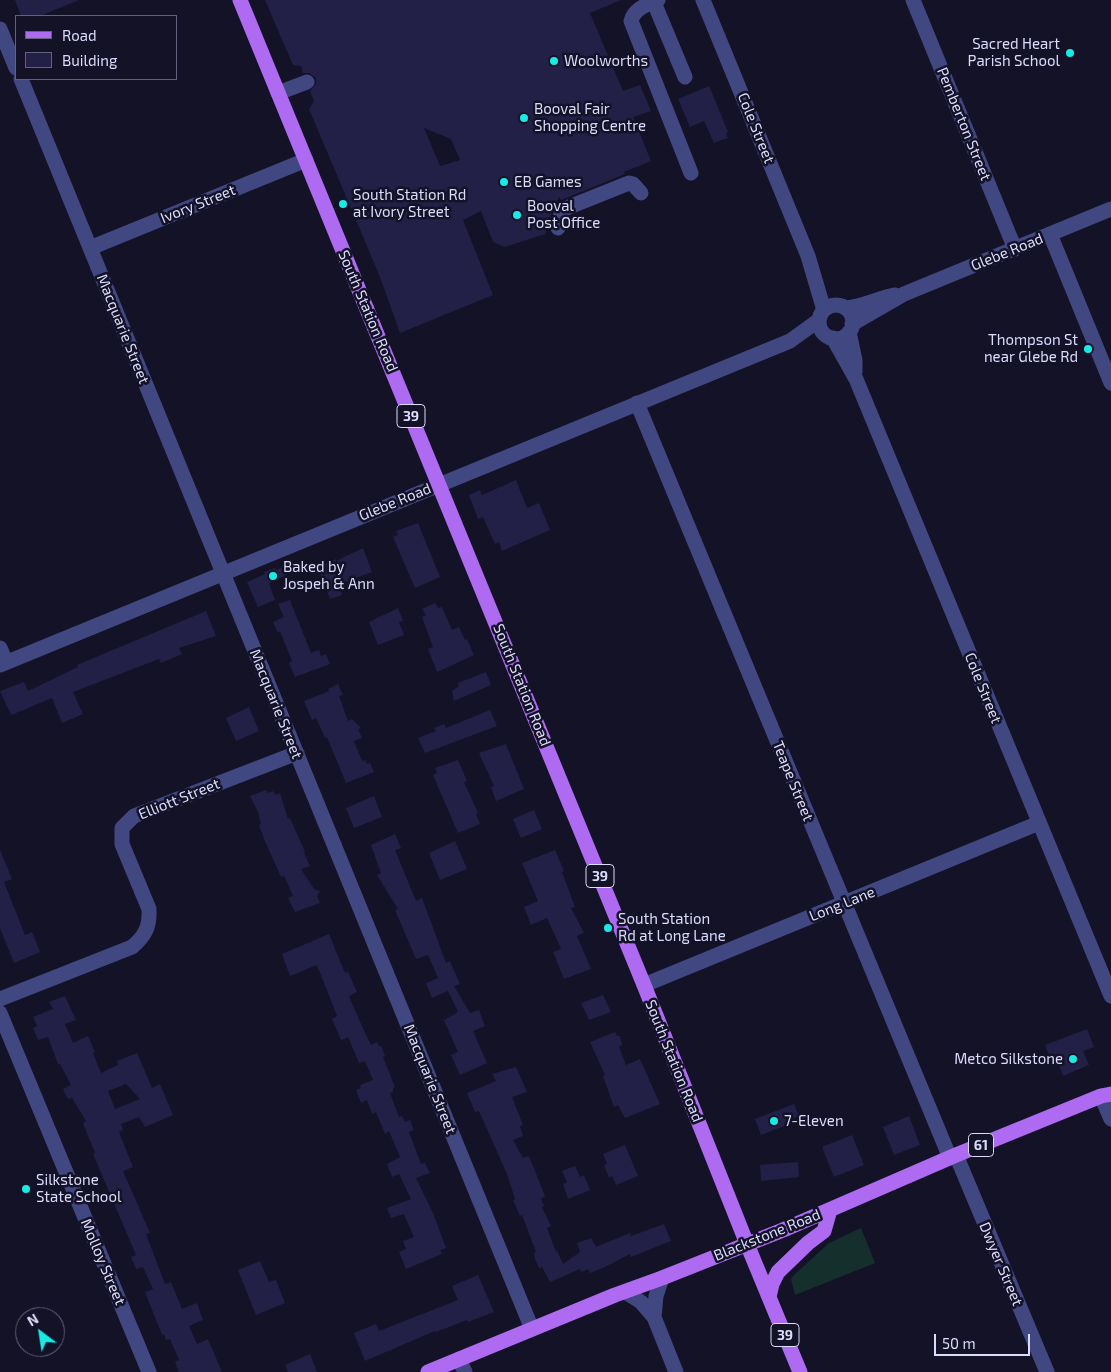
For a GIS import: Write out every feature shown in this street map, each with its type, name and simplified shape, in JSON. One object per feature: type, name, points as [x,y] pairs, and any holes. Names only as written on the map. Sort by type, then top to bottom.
[{"type":"main road","name":"South Station Road","points":[[240,0],[644,985],[800,1372]]},
{"type":"main road","name":"Blackstone Road","points":[[428,1372],[462,1365],[532,1329],[830,1210],[1107,1093]]},
{"type":"main road","points":[[769,1297],[772,1284],[778,1272],[808,1243],[824,1231],[830,1210]]},
{"type":"street","name":"Cole Street","points":[[703,0],[832,311]]},
{"type":"street","name":"Pemberton Street","points":[[913,0],[1015,249]]},
{"type":"street","points":[[685,77],[655,1],[638,10],[633,14],[631,21],[691,173]]},
{"type":"street","points":[[0,29],[15,66]]},
{"type":"street","name":"Macquarie Street","points":[[20,80],[532,1329]]},
{"type":"street","points":[[278,93],[306,82]]},
{"type":"street","name":"Ivory Street","points":[[90,248],[306,160]]},
{"type":"street","points":[[558,228],[560,214],[564,209],[628,183],[633,184],[641,193]]},
{"type":"street","name":"Glebe Road","points":[[851,328],[904,294],[1111,209]]},
{"type":"street","points":[[1050,234],[1111,383]]},
{"type":"street","name":"Glebe Road","points":[[3,663],[790,341],[832,311],[904,294]]},
{"type":"street","points":[[832,311],[851,315],[851,328],[842,337],[829,336],[822,331],[832,311]]},
{"type":"street","name":"Cole Street","points":[[851,328],[856,379]]},
{"type":"street","name":"Cole Street","points":[[829,336],[856,379],[1111,996]]},
{"type":"street","name":"Glebe Road","points":[[790,341],[829,336]]},
{"type":"street","name":"Teape Street","points":[[637,403],[843,903],[953,1157]]},
{"type":"street","points":[[0,648],[3,663]]},
{"type":"street","name":"Elliott Street","points":[[0,999],[132,946],[142,938],[148,926],[149,909],[122,844],[122,828],[134,816],[297,753]]},
{"type":"street","name":"Long Lane","points":[[644,985],[1039,823]]},
{"type":"street","name":"Molloy Street","points":[[0,1013],[149,1372]]},
{"type":"street","points":[[1107,1093],[1111,1119]]},
{"type":"street","name":"Dwyer Street","points":[[953,1157],[1047,1372]]},
{"type":"street","points":[[654,1318],[656,1296],[662,1278]]},
{"type":"street","points":[[625,1292],[641,1302],[654,1318],[676,1372]]},
{"type":"green space","points":[[861,1228],[875,1263],[795,1295],[791,1279],[793,1276],[829,1243]]},
{"type":"building","points":[[15,0],[79,0],[42,15],[21,15]]},
{"type":"building","name":"Booval Fair Shopping Centre","points":[[265,0],[621,0],[590,13],[623,91],[640,85],[651,111],[633,117],[651,161],[624,172],[625,174],[561,200],[559,197],[545,234],[505,247],[493,242],[481,211],[463,220],[493,295],[400,333],[380,277],[309,109],[314,101],[310,91],[316,84],[316,78],[309,73],[303,73],[301,66],[293,65]],"holes":[[[424,128],[451,139],[460,160],[440,166]]]},
{"type":"building","points":[[709,86],[728,132],[726,133],[728,138],[714,143],[704,121],[690,127],[678,99]]},
{"type":"building","points":[[516,480],[527,508],[539,503],[550,530],[502,551],[499,542],[495,544],[483,517],[478,519],[469,495],[480,490],[482,495]]},
{"type":"building","points":[[418,523],[440,577],[415,588],[393,537],[398,535],[396,531]]},
{"type":"building","points":[[363,548],[372,572],[345,582],[346,584],[339,587],[342,595],[330,599],[319,571],[326,568],[325,564],[336,559],[336,561]]},
{"type":"building","points":[[289,564],[293,572],[269,583],[275,600],[258,607],[247,582],[265,574],[264,572],[275,568],[276,570]]},
{"type":"building","points":[[290,600],[311,653],[319,650],[321,656],[326,654],[330,664],[295,677],[289,663],[292,661],[280,631],[278,633],[273,622],[284,617],[278,604]]},
{"type":"building","points":[[435,603],[438,608],[442,607],[452,630],[459,627],[474,655],[437,672],[428,649],[433,647],[422,617],[426,615],[422,609]]},
{"type":"building","points":[[398,608],[403,621],[399,622],[404,635],[378,645],[369,622]]},
{"type":"building","points":[[206,611],[216,636],[179,648],[182,654],[161,663],[159,659],[73,692],[83,714],[62,723],[52,698],[11,715],[0,691],[24,682],[28,691],[78,667],[77,665]]},
{"type":"building","points":[[486,672],[491,685],[454,701],[452,691],[459,686],[458,683]]},
{"type":"building","points":[[338,684],[343,695],[339,696],[348,721],[352,719],[361,728],[358,729],[362,738],[354,741],[362,761],[365,760],[367,764],[370,763],[374,772],[346,783],[327,737],[325,738],[316,718],[312,720],[304,701],[329,691],[328,689]]},
{"type":"building","points":[[249,707],[259,731],[236,741],[226,718]]},
{"type":"building","points":[[490,710],[497,726],[425,753],[418,738],[436,731],[434,728],[444,724],[446,728]]},
{"type":"building","points":[[506,744],[524,789],[496,801],[491,787],[494,786],[479,753]]},
{"type":"building","points":[[458,760],[467,781],[464,782],[478,813],[476,814],[480,824],[458,833],[433,775],[437,773],[435,768]]},
{"type":"building","points":[[266,790],[268,793],[273,791],[275,795],[280,793],[288,819],[290,818],[310,866],[301,869],[314,889],[320,891],[317,896],[320,903],[295,912],[288,898],[293,896],[284,876],[281,877],[264,839],[259,825],[261,824],[258,812],[250,796]]},
{"type":"building","points":[[374,796],[382,817],[354,828],[346,808]]},
{"type":"building","points":[[534,810],[542,829],[521,838],[513,819]]},
{"type":"building","points":[[395,834],[401,848],[395,850],[416,901],[422,898],[446,963],[450,961],[460,984],[454,986],[470,1013],[479,1010],[485,1026],[473,1031],[487,1063],[460,1075],[451,1055],[458,1052],[444,1020],[458,1012],[448,991],[432,998],[426,983],[438,978],[428,955],[416,959],[395,910],[398,909],[377,875],[381,873],[371,845]]},
{"type":"building","points":[[455,841],[467,869],[440,880],[429,853]]},
{"type":"building","points":[[0,850],[12,879],[4,882],[25,935],[32,932],[40,952],[14,963],[0,928]]},
{"type":"building","points":[[555,850],[564,871],[562,872],[575,907],[571,908],[584,933],[577,936],[591,969],[564,979],[553,952],[561,949],[547,918],[531,925],[524,907],[538,901],[522,863]]},
{"type":"building","points":[[329,934],[345,973],[348,972],[357,992],[349,996],[361,1024],[371,1045],[377,1042],[385,1056],[383,1057],[395,1087],[393,1092],[390,1093],[399,1117],[402,1116],[405,1122],[410,1120],[414,1130],[409,1132],[421,1164],[425,1163],[430,1173],[416,1178],[433,1213],[446,1248],[440,1250],[442,1254],[406,1269],[399,1252],[406,1249],[403,1241],[414,1237],[404,1214],[391,1218],[387,1208],[411,1199],[399,1174],[392,1177],[387,1164],[400,1157],[389,1131],[385,1134],[376,1112],[372,1114],[367,1100],[361,1103],[356,1090],[361,1088],[360,1085],[373,1080],[365,1061],[359,1063],[348,1037],[341,1040],[332,1019],[337,1016],[317,965],[290,976],[282,954]]},
{"type":"building","points":[[603,995],[611,1012],[589,1020],[581,1003]]},
{"type":"building","points":[[65,996],[76,1020],[65,1024],[73,1043],[88,1036],[101,1073],[118,1065],[117,1061],[137,1053],[152,1088],[160,1084],[173,1115],[145,1127],[139,1117],[121,1124],[123,1130],[119,1132],[133,1167],[123,1171],[150,1233],[146,1234],[165,1284],[171,1282],[182,1309],[197,1303],[203,1320],[189,1326],[197,1344],[208,1339],[222,1372],[179,1372],[175,1362],[179,1360],[170,1339],[166,1340],[164,1334],[162,1335],[145,1292],[153,1289],[143,1267],[136,1269],[131,1257],[136,1255],[93,1154],[95,1153],[83,1123],[86,1121],[72,1098],[68,1099],[63,1089],[71,1085],[60,1064],[58,1064],[48,1037],[38,1040],[33,1028],[37,1026],[33,1017],[53,1009],[49,1002]],"holes":[[[126,1084],[140,1099],[115,1109],[108,1091]]]},
{"type":"building","points":[[1087,1029],[1094,1047],[1083,1051],[1089,1065],[1063,1076],[1057,1061],[1052,1063],[1045,1045]]},
{"type":"building","points":[[615,1032],[617,1036],[620,1036],[622,1045],[619,1047],[626,1065],[640,1059],[660,1104],[625,1118],[618,1105],[614,1107],[603,1076],[605,1075],[590,1042]]},
{"type":"building","points":[[516,1067],[527,1092],[512,1097],[523,1125],[520,1126],[523,1136],[513,1140],[523,1158],[529,1156],[545,1196],[541,1199],[544,1206],[542,1207],[551,1226],[547,1228],[556,1252],[563,1264],[580,1252],[577,1243],[591,1238],[596,1247],[630,1233],[631,1236],[664,1224],[671,1241],[631,1257],[630,1254],[590,1273],[588,1269],[581,1272],[580,1269],[550,1282],[542,1267],[539,1268],[535,1259],[534,1253],[536,1252],[522,1215],[520,1216],[513,1200],[515,1199],[507,1174],[479,1111],[475,1112],[467,1093],[496,1081],[492,1074]]},
{"type":"building","points":[[794,1104],[799,1116],[791,1120],[792,1123],[761,1135],[755,1119]]},
{"type":"building","points":[[909,1116],[920,1145],[894,1155],[883,1127]]},
{"type":"building","points":[[852,1135],[864,1165],[834,1177],[822,1147]]},
{"type":"building","points":[[625,1145],[638,1176],[616,1185],[612,1176],[609,1178],[604,1165],[607,1164],[603,1154]]},
{"type":"building","points":[[798,1162],[799,1177],[761,1181],[760,1165]]},
{"type":"building","points":[[575,1166],[580,1177],[584,1175],[590,1190],[568,1199],[563,1184],[567,1182],[562,1171]]},
{"type":"building","points":[[260,1261],[269,1282],[276,1280],[285,1303],[256,1315],[238,1270]]},
{"type":"building","points":[[478,1275],[494,1312],[468,1322],[467,1320],[435,1331],[365,1361],[354,1333],[376,1324],[379,1331],[458,1300],[452,1286]]},
{"type":"building","points":[[310,1354],[317,1372],[288,1372],[285,1365]]},
{"type":"place","name":"Sacred Heart Parish School","points":[[1070,53]]},
{"type":"place","name":"Woolworths","points":[[554,61]]},
{"type":"place","name":"Booval Fair Shopping Centre","points":[[524,118]]},
{"type":"place","name":"EB Games","points":[[504,182]]},
{"type":"place","name":"South Station Rd at Ivory Street","points":[[343,204]]},
{"type":"place","name":"Booval Post Office","points":[[517,215]]},
{"type":"place","name":"Thompson St near Glebe Rd","points":[[1088,349]]},
{"type":"place","name":"Baked by Jospeh & Ann","points":[[273,576]]},
{"type":"place","name":"South Station Rd at Long Lane","points":[[608,928]]},
{"type":"place","name":"Metco Silkstone","points":[[1073,1059]]},
{"type":"place","name":"7-Eleven","points":[[774,1121]]},
{"type":"place","name":"Silkstone State School","points":[[26,1189]]}]
